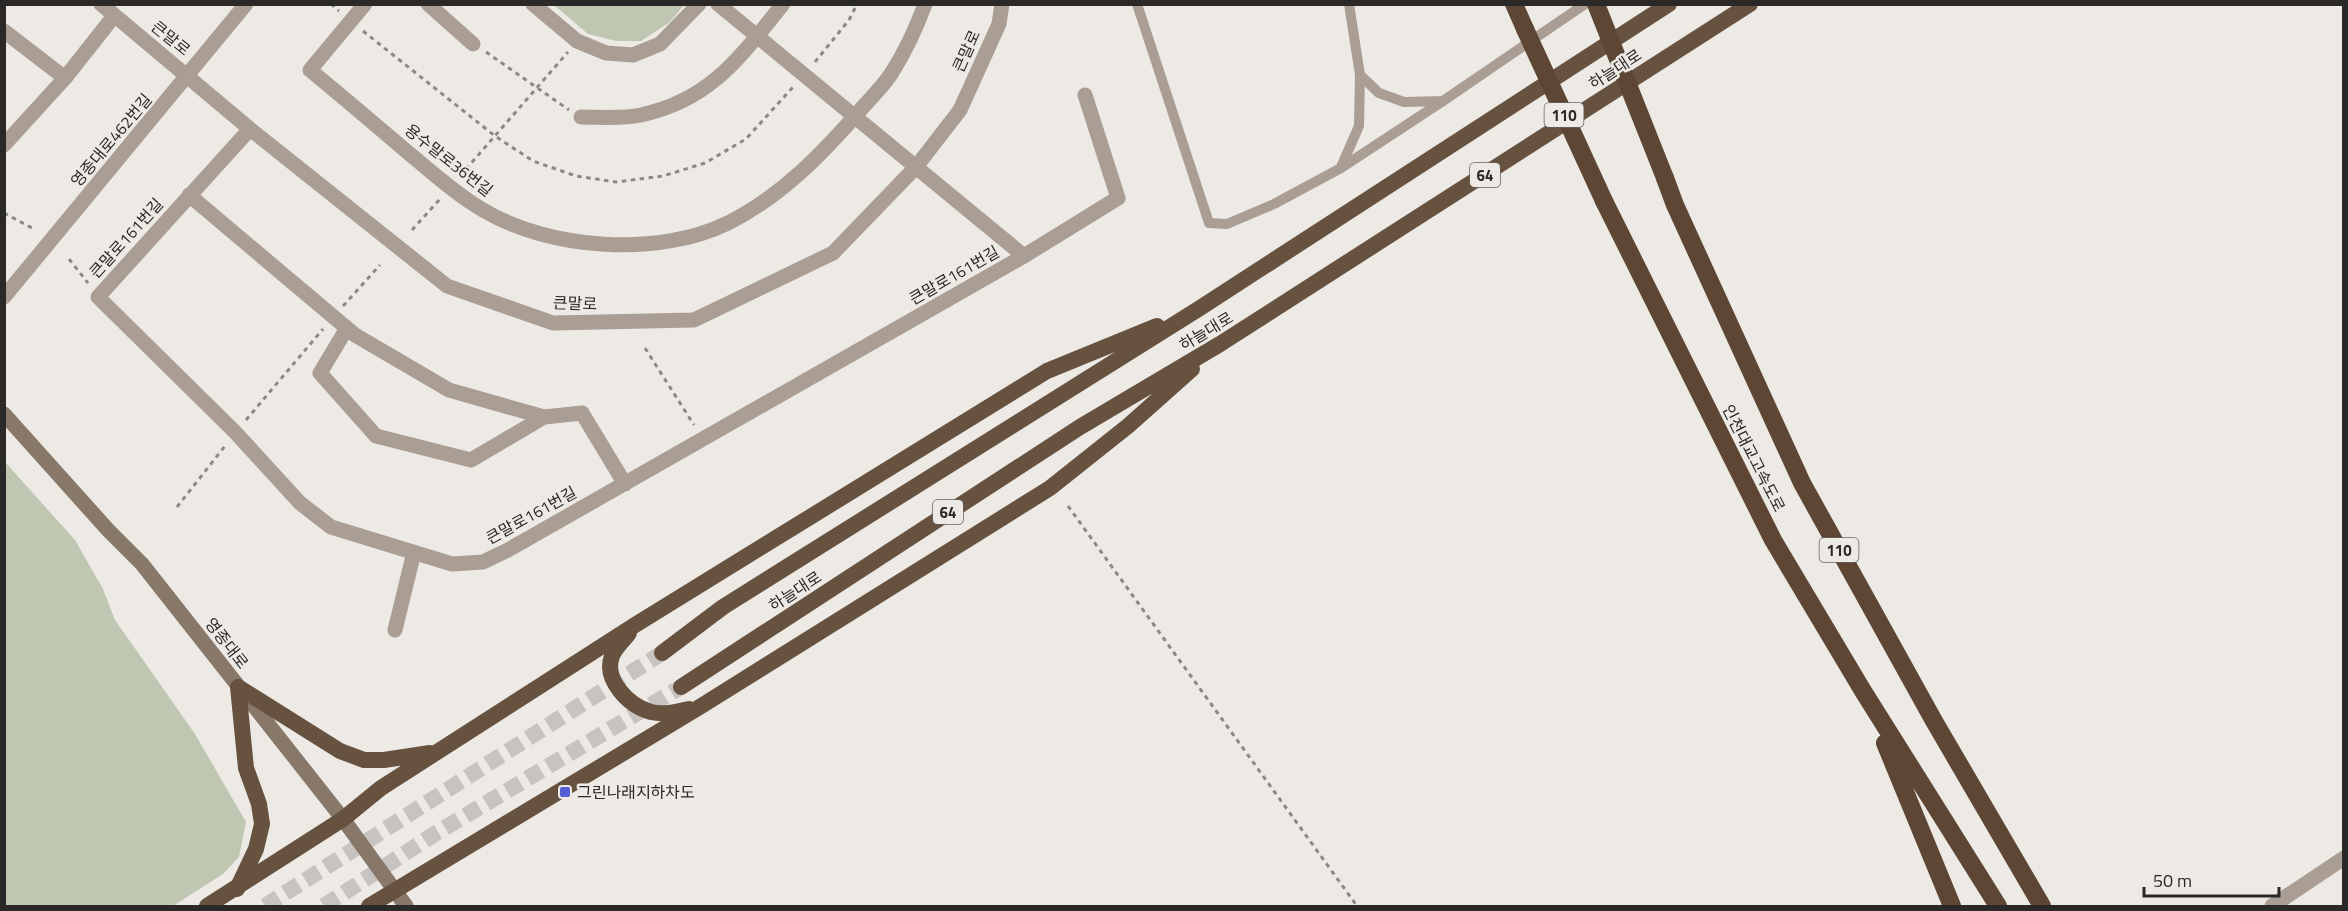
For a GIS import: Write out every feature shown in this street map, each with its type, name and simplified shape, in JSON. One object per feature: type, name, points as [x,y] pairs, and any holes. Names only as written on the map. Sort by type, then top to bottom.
[{"type":"highway","name":"인천대교고속도로","points":[[1514,4],[1604,201],[1773,540],[1863,691],[1998,906]]},
{"type":"highway","name":"인천대교고속도로","points":[[1596,4],[1675,205],[1802,483],[1934,721],[2042,906]]},
{"type":"highway","name":"하늘대로","points":[[662,652],[723,607],[1200,308],[1669,4]]},
{"type":"highway","name":"하늘대로","points":[[681,687],[1080,427],[1220,344],[1750,4]]},
{"type":"highway","points":[[207,906],[237,889],[343,819],[381,788],[634,625],[1047,371],[1200,308]]},
{"type":"highway","points":[[369,906],[698,708],[1050,488],[1128,426],[1220,344]]},
{"type":"highway","points":[[634,625],[612,656],[611,678],[621,692],[633,705],[652,712],[667,714],[698,708]]},
{"type":"highway","points":[[238,687],[340,751],[364,760],[384,760],[438,752]]},
{"type":"highway","points":[[237,889],[256,849],[261,824],[259,804],[246,768],[238,687]]},
{"type":"highway","points":[[1863,691],[1952,906]]},
{"type":"main road","name":"영종대로","points":[[4,414],[108,530],[142,564],[343,819],[406,906]]},
{"type":"street","name":"큰말로","points":[[101,4],[250,129],[447,286],[553,323],[694,320],[833,253],[916,167],[960,110],[999,24],[1002,4]]},
{"type":"street","name":"영종대로462번길","points":[[4,297],[246,4]]},
{"type":"street","name":"용수말로36번길","points":[[365,4],[310,70],[450,187],[484,211],[532,232],[579,241],[631,245],[685,238],[728,223],[776,193],[822,154],[890,75],[915,32],[925,4]]},
{"type":"street","points":[[428,4],[473,44]]},
{"type":"street","points":[[533,4],[577,41],[606,53],[633,55],[660,44],[699,4]]},
{"type":"street","points":[[718,4],[1024,256]]},
{"type":"street","points":[[581,117],[639,115],[674,105],[704,90],[726,71],[783,4]]},
{"type":"street","points":[[4,146],[65,78],[114,16]]},
{"type":"street","points":[[5,33],[65,78]]},
{"type":"street","name":"큰말로161번길","points":[[250,129],[98,297],[236,432],[300,503],[331,527],[452,564],[483,562],[626,484],[1024,256],[1118,198],[1086,95]]},
{"type":"street","points":[[189,195],[347,328],[449,390],[544,417],[582,413],[626,484]]},
{"type":"street","points":[[347,328],[320,374],[376,436],[471,460],[544,417]]},
{"type":"street","points":[[395,630],[414,552]]},
{"type":"street","points":[[2272,906],[2343,858]]},
{"type":"lane","points":[[1137,4],[1209,223],[1227,224],[1275,204],[1341,168],[1585,4]]},
{"type":"lane","points":[[1341,168],[1359,126],[1360,75],[1349,4]]},
{"type":"lane","points":[[1360,75],[1380,93],[1404,102],[1443,101]]},
{"type":"path","points":[[412,230],[577,41]]},
{"type":"path","points":[[473,44],[581,117]]},
{"type":"path","points":[[4,213],[32,228]]},
{"type":"path","points":[[69,259],[98,297]]},
{"type":"path","points":[[177,507],[333,316],[380,265]]},
{"type":"path","points":[[645,348],[703,440]]},
{"type":"path","points":[[1068,506],[1357,906]]},
{"type":"green space","points":[[554,5],[684,5],[670,22],[641,41],[616,41],[588,34]]},
{"type":"green space","points":[[5,462],[75,540],[103,589],[115,620],[195,734],[246,822],[239,857],[223,874],[173,906],[5,906]]},
{"type":"tunnel","points":[[265,906],[662,653]]},
{"type":"tunnel","points":[[324,906],[433,835],[681,687]]},
{"type":"place","name":"그린나래지하차도","points":[[565,792]]}]
